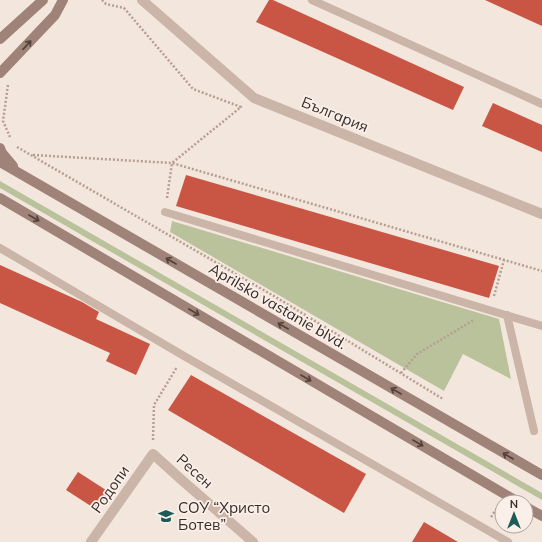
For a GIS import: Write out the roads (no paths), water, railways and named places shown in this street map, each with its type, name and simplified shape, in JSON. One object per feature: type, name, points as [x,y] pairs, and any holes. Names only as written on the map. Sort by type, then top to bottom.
[{"type":"street","points":[[0,38],[43,0]]},
{"type":"street","points":[[0,81],[4,70],[55,16],[63,0]]},
{"type":"street","name":"България","points":[[142,0],[254,98],[542,214]]},
{"type":"street","points":[[0,148],[18,172]]},
{"type":"street","name":"Aprilsko vastanie blvd.","points":[[0,162],[542,475]]},
{"type":"street","points":[[0,198],[504,494]]},
{"type":"street","name":"Родопи","points":[[91,542],[153,454]]},
{"type":"street","name":"Ресен","points":[[153,454],[253,542]]},
{"type":"lane","points":[[312,0],[542,104]]},
{"type":"lane","points":[[165,212],[542,326]]},
{"type":"lane","points":[[0,248],[184,356],[508,542]]},
{"type":"lane","points":[[507,316],[534,431]]},
{"type":"place","name":"СОУ “Христо Ботев”","points":[[166,516]]}]
